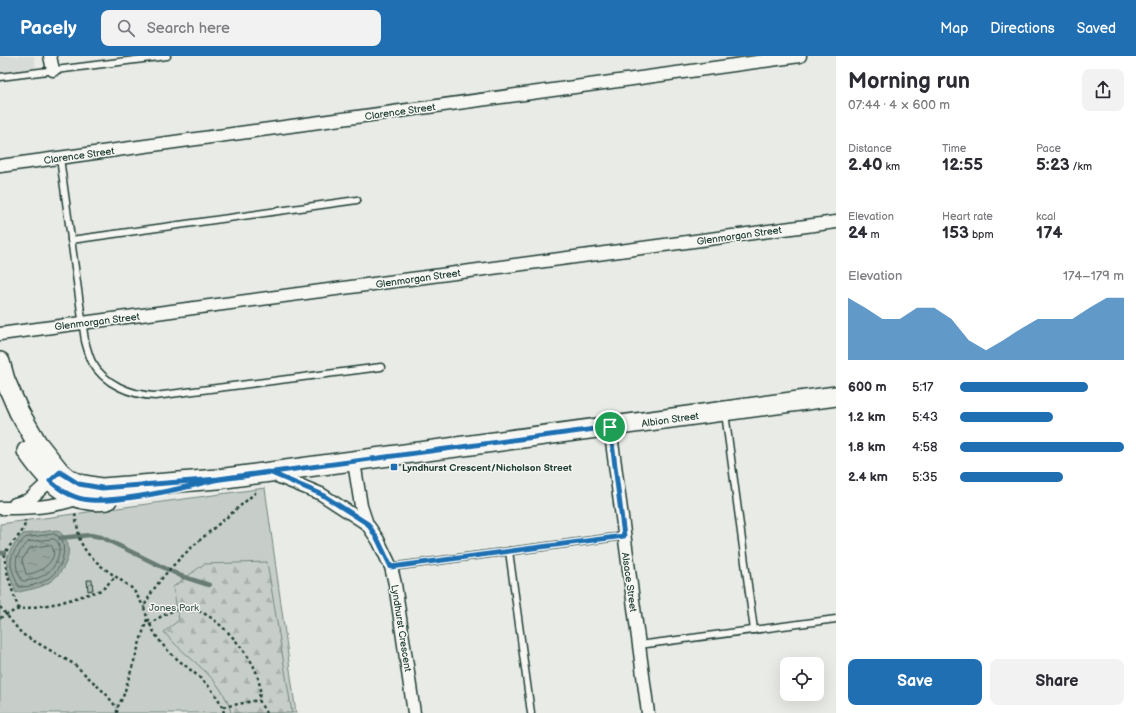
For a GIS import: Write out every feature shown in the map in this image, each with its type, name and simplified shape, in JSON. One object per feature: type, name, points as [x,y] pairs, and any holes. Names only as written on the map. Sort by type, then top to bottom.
[{"type":"main road","points":[[0,362],[5,380],[19,412],[55,476],[73,501]]},
{"type":"main road","points":[[0,395],[22,444],[55,476]]},
{"type":"main road","name":"Albion Street","points":[[55,476],[79,484],[102,488],[218,479],[265,479],[354,462],[836,396]]},
{"type":"main road","name":"Albion Street","points":[[73,501],[103,500],[126,497],[176,489],[218,479]]},
{"type":"street","points":[[50,56],[52,70]]},
{"type":"street","name":"Clarence Street","points":[[0,166],[800,56]]},
{"type":"street","name":"Glenmorgan Street","points":[[0,334],[836,222]]},
{"type":"street","name":"Alsace Street","points":[[610,427],[648,713]]},
{"type":"street","name":"Lyndhurst Crescent","points":[[354,462],[361,506],[368,524],[378,540],[391,567],[398,598],[414,713]]},
{"type":"street","name":"Albion Street","points":[[0,508],[29,500],[55,476]]},
{"type":"street","name":"Lyndhurst Crescent","points":[[265,479],[321,494],[368,524]]},
{"type":"street","name":"Albion Street","points":[[0,508],[40,508],[73,501]]},
{"type":"lane","points":[[0,77],[167,56]]},
{"type":"lane","points":[[60,158],[85,341],[92,361],[101,375],[113,384],[132,393],[145,396],[168,395],[381,367]]},
{"type":"lane","points":[[71,240],[357,200]]},
{"type":"lane","points":[[725,412],[754,630]]},
{"type":"lane","points":[[391,567],[624,536]]},
{"type":"lane","points":[[509,551],[531,713]]},
{"type":"lane","points":[[639,645],[836,619]]},
{"type":"path","points":[[144,607],[149,596],[171,567],[265,479]]},
{"type":"path","points":[[73,501],[80,541],[87,553],[133,589],[144,607],[149,625],[158,639],[175,657],[214,692],[223,707],[224,713]]},
{"type":"path","points":[[19,609],[6,566],[5,555],[24,529],[25,520]]},
{"type":"path","points":[[0,618],[19,609],[59,603],[102,590],[115,576]]},
{"type":"path","points":[[0,606],[22,634],[74,664],[88,676],[117,708]]},
{"type":"path","points":[[149,625],[163,615],[175,610],[192,609],[208,617],[224,628],[249,658],[258,679],[260,688],[259,700],[266,713]]},
{"type":"path","points":[[117,713],[117,708],[123,697],[147,619]]},
{"type":"path","points":[[223,707],[259,700]]},
{"type":"shaded area","points":[[0,56],[34,56],[36,68],[0,72]]},
{"type":"green space","name":"Jones Park","points":[[265,488],[296,713],[0,713],[0,524]]},
{"type":"green space","points":[[267,562],[292,713],[231,713],[227,700],[212,679],[164,632],[179,620],[173,587],[204,564]]},
{"type":"water","points":[[57,530],[63,535],[67,542],[68,549],[66,563],[62,570],[47,584],[16,593],[7,567],[8,556],[11,550],[23,534]]},
{"type":"building","points":[[87,580],[92,580],[93,590],[88,591]]},
{"type":"waterway","points":[[60,538],[90,535],[101,537],[181,576],[209,585]]},
{"type":"place","name":"Lyndhurst Crescent/Nicholson Street","points":[[394,467]]},
{"type":"route","points":[[610,427],[354,462],[269,472],[218,479],[192,486],[150,494],[103,500],[79,498],[67,493],[50,481],[60,472],[70,480],[79,484],[90,488],[102,488],[218,479],[251,475],[269,472],[321,494],[368,524],[378,540],[391,567],[624,536],[610,427]]}]
